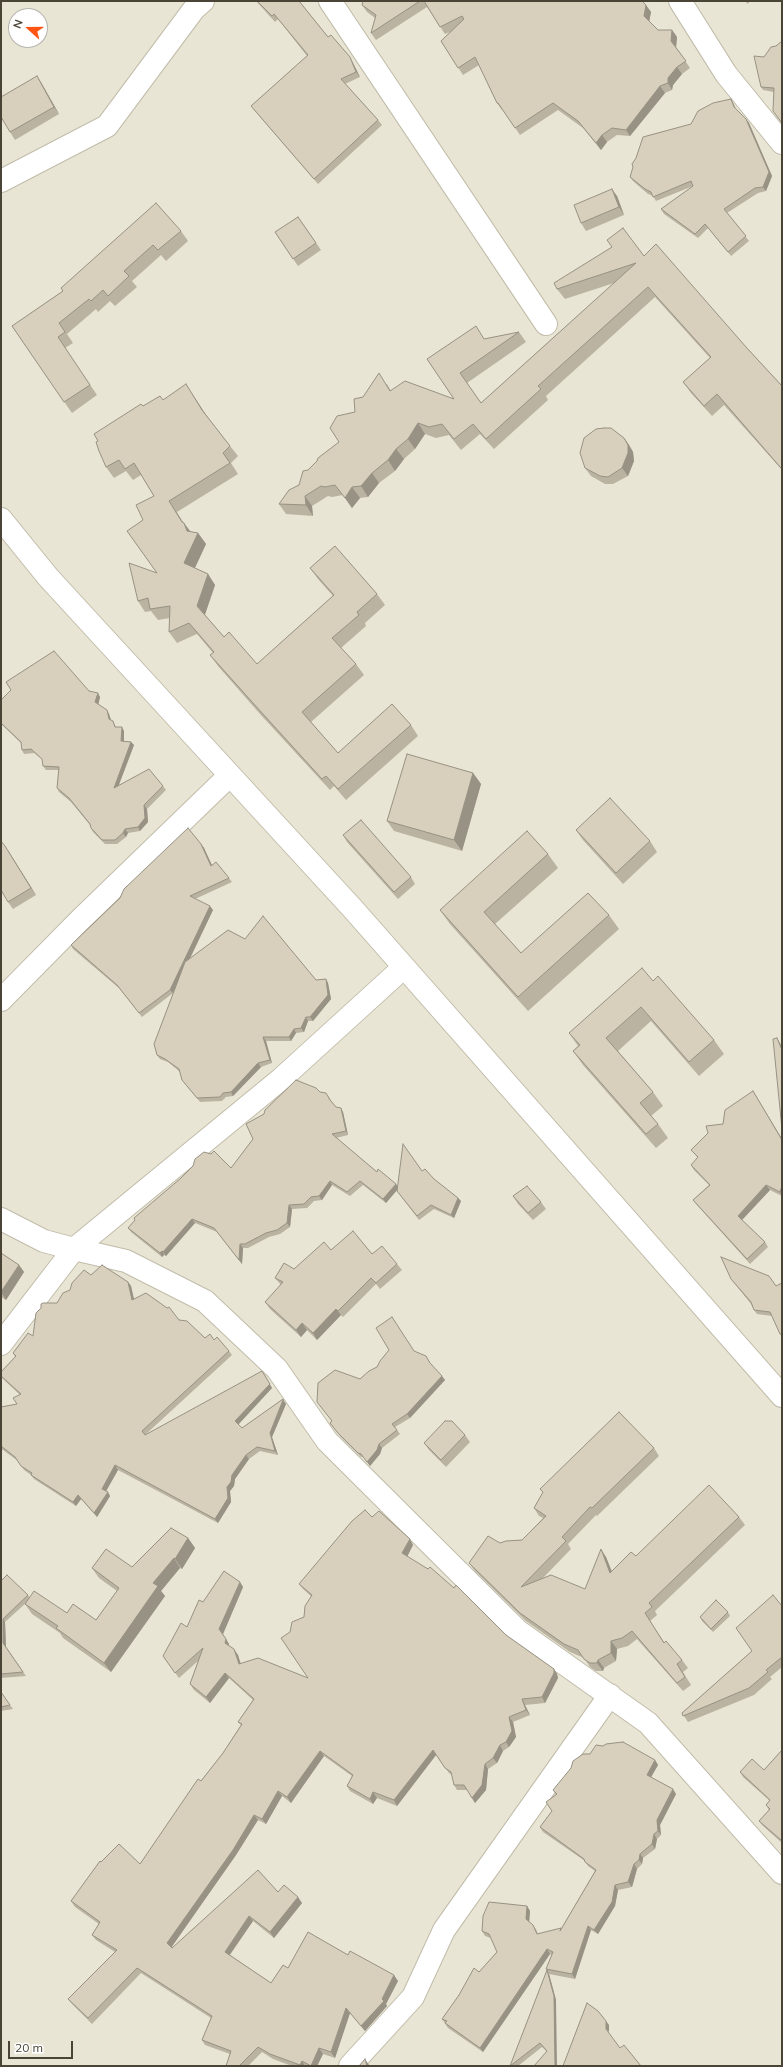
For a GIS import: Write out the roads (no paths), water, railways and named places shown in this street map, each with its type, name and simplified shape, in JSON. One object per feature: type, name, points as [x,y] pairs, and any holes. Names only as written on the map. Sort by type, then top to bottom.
[{"type":"street","points":[[1,181],[107,126],[194,8],[203,1]]},
{"type":"street","points":[[330,1],[546,324]]},
{"type":"street","points":[[680,1],[726,74],[782,143]]},
{"type":"street","points":[[1,520],[48,577],[353,909],[782,1396]]},
{"type":"street","points":[[1,1000],[80,920],[230,775]]},
{"type":"street","points":[[1,1344],[74,1249],[281,1079],[404,967]]},
{"type":"street","points":[[1,1219],[44,1241],[126,1261],[205,1301],[277,1369],[327,1440],[518,1631],[648,1723],[782,1873]]},
{"type":"street","points":[[350,2066],[413,1997],[444,1930],[610,1695]]}]
